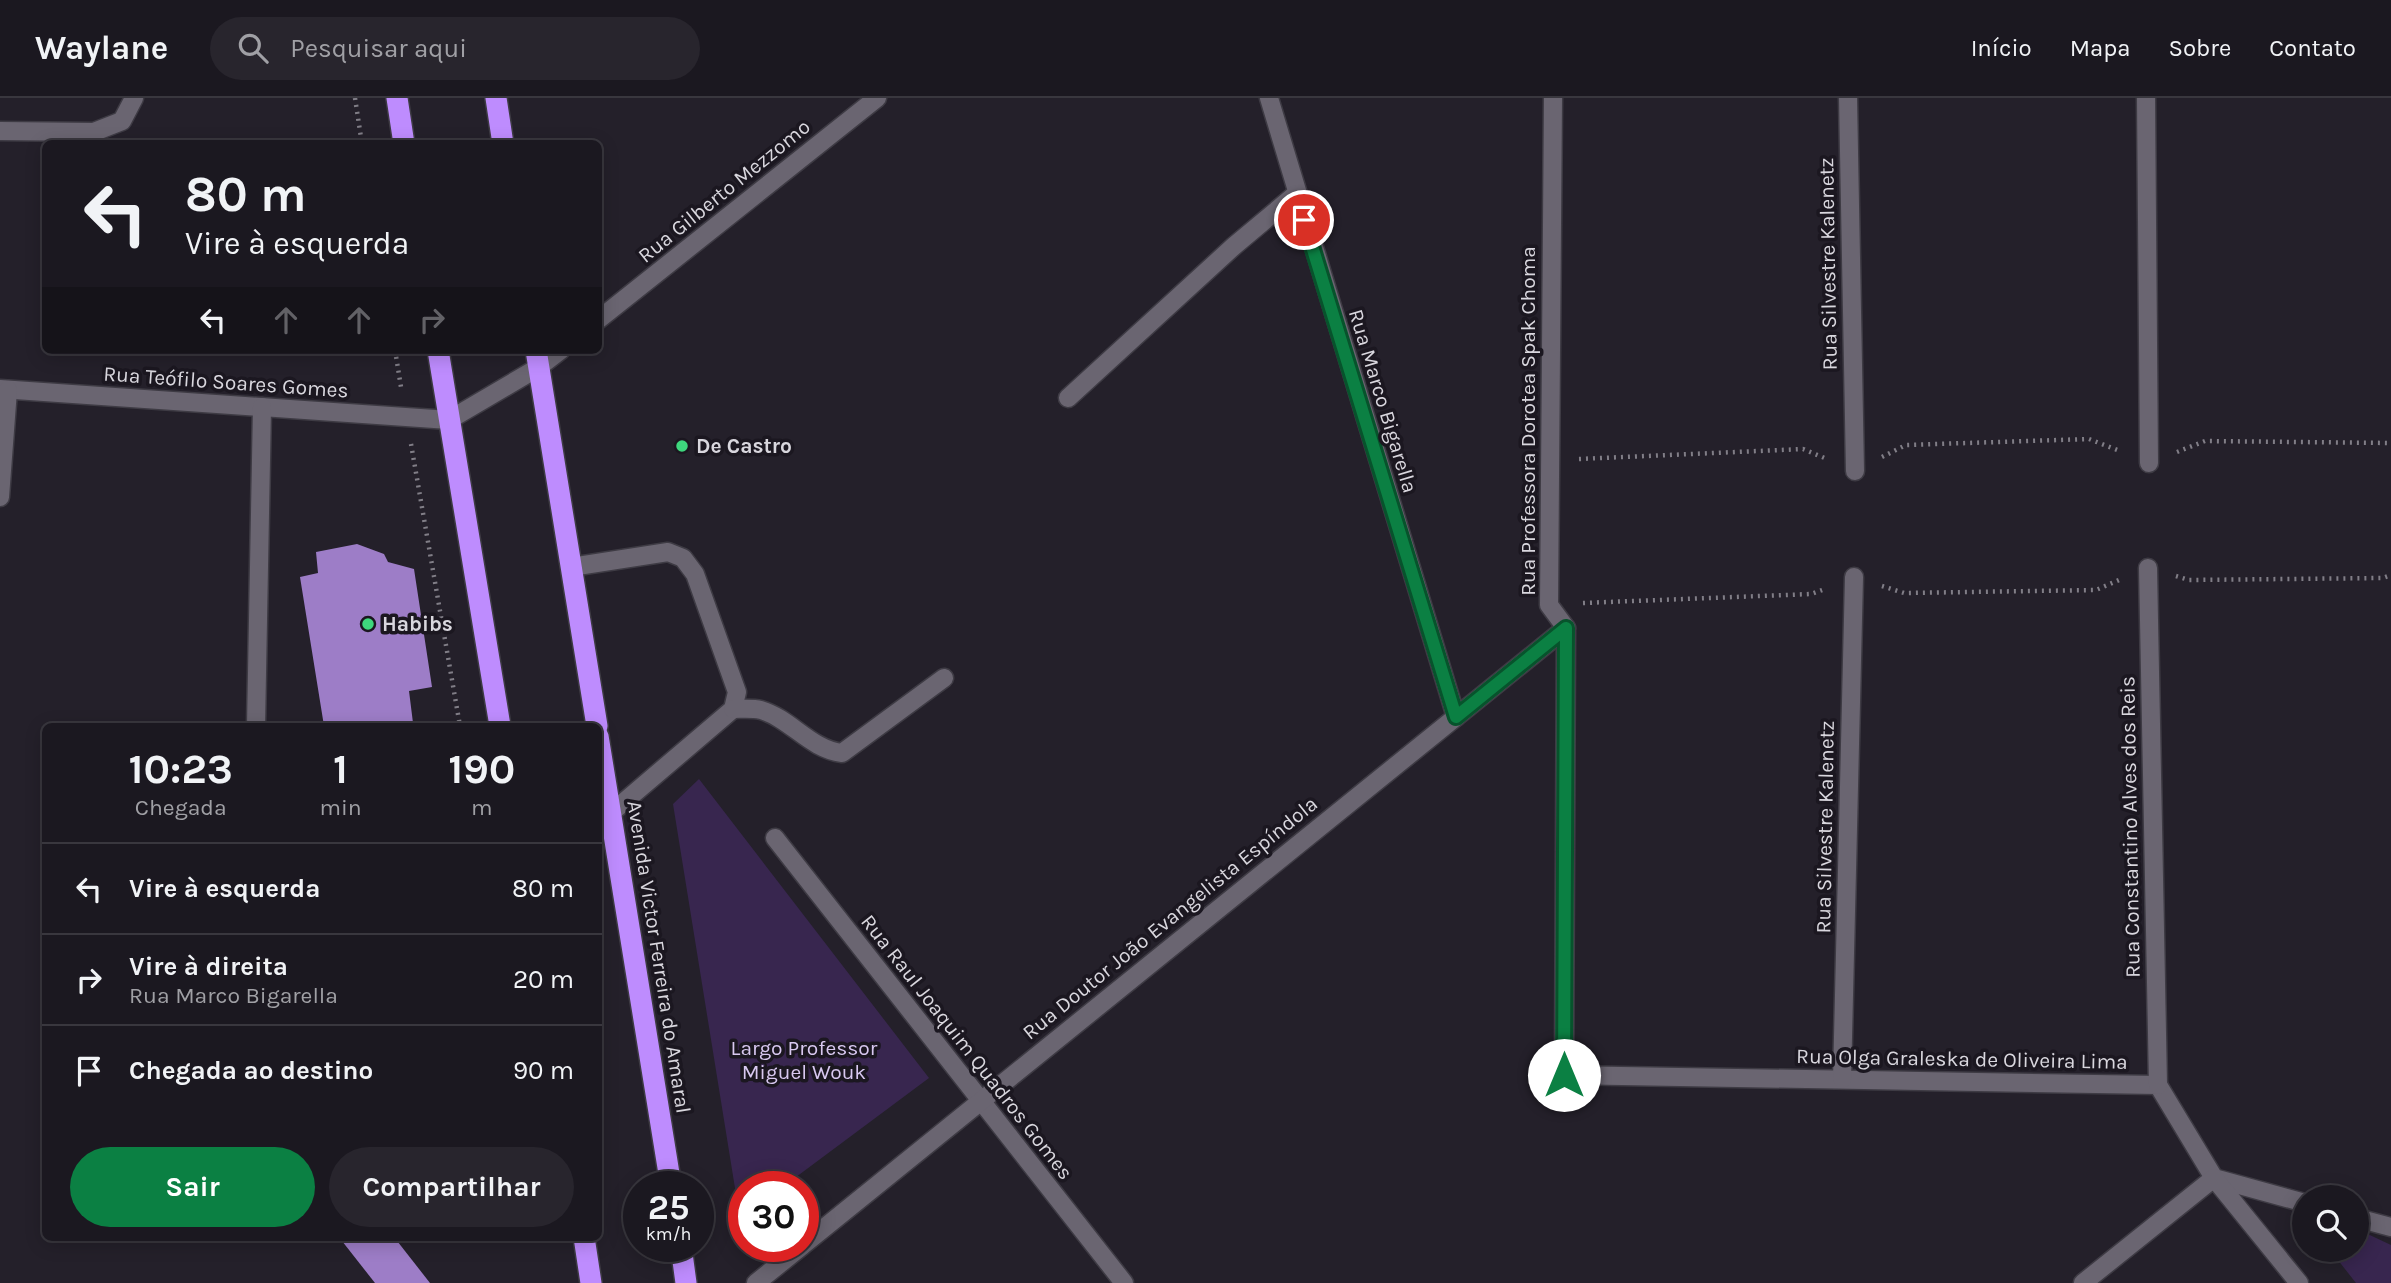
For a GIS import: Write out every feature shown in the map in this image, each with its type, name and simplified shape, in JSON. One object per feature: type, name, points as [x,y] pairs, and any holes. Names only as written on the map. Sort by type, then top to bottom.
[{"type":"highway","points":[[397,98],[403,140]]},
{"type":"highway","points":[[496,98],[502,140]]},
{"type":"highway","points":[[439,354],[500,723]]},
{"type":"highway","points":[[538,358],[597,723]]},
{"type":"highway","name":"Avenida Victor Ferreira do Amaral","points":[[602,760],[669,1171]]},
{"type":"highway","points":[[584,1241],[591,1283]]},
{"type":"highway","points":[[684,1262],[687,1283]]},
{"type":"street","points":[[0,131],[94,132],[122,121],[134,98]]},
{"type":"street","name":"Rua Gilberto Mezzomo","points":[[602,317],[877,98]]},
{"type":"street","name":"Rua Marco Bigarella","points":[[1269,98],[1456,717]]},
{"type":"street","name":"Rua Professora Dorotea Spak Choma","points":[[1553,98],[1549,604],[1566,628]]},
{"type":"street","name":"Rua Silvestre Kalenetz","points":[[1848,98],[1855,471]]},
{"type":"street","points":[[2146,98],[2149,463]]},
{"type":"street","points":[[1068,398],[1234,246],[1296,194]]},
{"type":"street","points":[[449,420],[538,358]]},
{"type":"street","points":[[0,497],[4,390]]},
{"type":"street","name":"Rua Teófilo Soares Gomes","points":[[4,390],[449,420]]},
{"type":"street","points":[[257,723],[262,407]]},
{"type":"street","points":[[571,567],[668,552],[683,558],[695,574],[737,692],[733,709],[611,813]]},
{"type":"street","name":"Rua Constantino Alves dos Reis","points":[[2148,568],[2158,1085]]},
{"type":"street","name":"Rua Silvestre Kalenetz","points":[[1842,1079],[1854,577]]},
{"type":"street","name":"Rua Doutor João Evangelista Espíndola","points":[[819,1231],[1566,628]]},
{"type":"street","name":"Rua Olga Graleska de Oliveira Lima","points":[[1566,628],[1564,1075],[2158,1085]]},
{"type":"street","points":[[733,709],[759,710],[781,720],[827,751],[842,753],[944,678]]},
{"type":"street","name":"Rua Raul Joaquim Quadros Gomes","points":[[775,838],[1124,1283]]},
{"type":"street","points":[[2158,1085],[2214,1178],[2299,1283]]},
{"type":"street","points":[[2214,1178],[2292,1199]]},
{"type":"street","points":[[2083,1283],[2214,1178]]},
{"type":"street","points":[[2369,1221],[2391,1227]]},
{"type":"street","name":"Rua Doutor João Evangelista Espíndola","points":[[756,1283],[781,1262]]},
{"type":"path","points":[[355,98],[361,140]]},
{"type":"path","points":[[396,354],[459,723]]},
{"type":"path","points":[[1550,460],[1803,449],[1855,471],[1906,445],[2089,439],[2149,463],[2205,441],[2391,443]]},
{"type":"path","points":[[1549,604],[1811,594],[1854,577],[1904,593],[2096,590],[2148,568],[2189,580],[2383,578],[2391,575]]},
{"type":"green space","name":"Largo Professor Miguel Wouk","points":[[699,779],[929,1078],[804,1171],[732,1171],[673,804]]},
{"type":"green space","points":[[2369,1235],[2391,1245],[2391,1283],[2356,1283],[2339,1262],[2369,1262]]},
{"type":"building","points":[[357,544],[384,554],[388,562],[414,569],[432,687],[409,691],[413,723],[324,723],[300,577],[318,573],[316,552]]},
{"type":"building","points":[[342,1241],[397,1241],[430,1283],[375,1283]]},
{"type":"place","name":"De Castro","points":[[682,446]]},
{"type":"place","name":"Habibs","points":[[368,624]]},
{"type":"route","points":[[1304,220],[1456,717],[1566,628],[1564,1075]]}]
